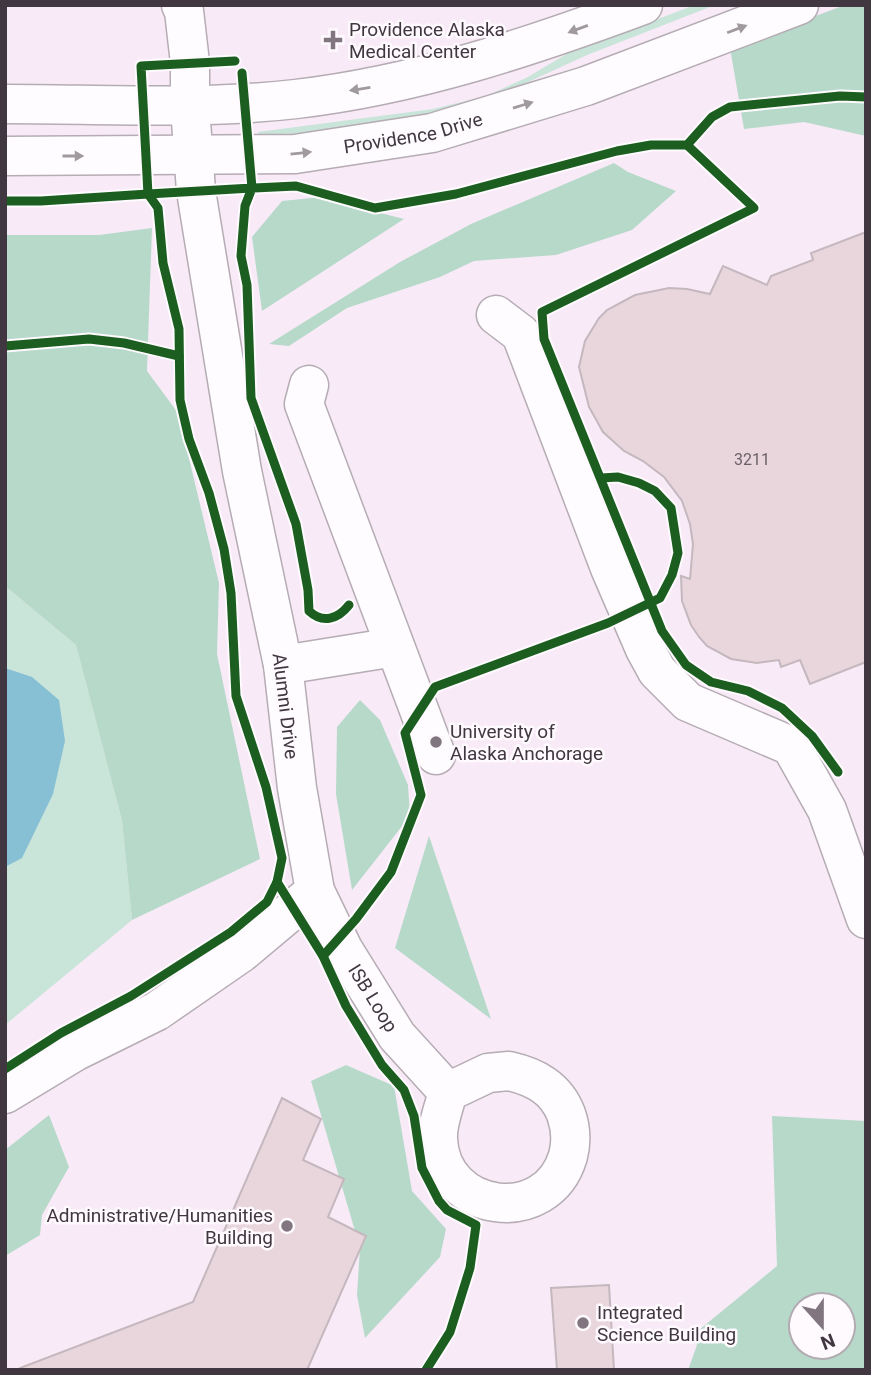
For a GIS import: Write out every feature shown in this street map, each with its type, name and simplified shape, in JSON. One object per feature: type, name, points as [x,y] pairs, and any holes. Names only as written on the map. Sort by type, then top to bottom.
[{"type":"street","name":"Providence Drive","points":[[5,156],[295,154],[432,133],[586,86],[799,5]]},
{"type":"street","name":"Alumni Drive","points":[[185,7],[196,191],[242,471],[283,665],[297,788],[315,891]]},
{"type":"street","points":[[5,104],[190,107],[295,99],[366,89],[430,75],[523,48],[624,8]]},
{"type":"street","points":[[496,315],[521,334],[610,568],[657,671],[688,702],[791,746],[827,810],[866,919]]},
{"type":"street","points":[[309,384],[304,404],[436,755]]},
{"type":"street","points":[[283,665],[395,647]]},
{"type":"street","points":[[5,1094],[76,1051],[158,1012],[240,953],[315,891]]},
{"type":"street","name":"ISB Loop","points":[[315,891],[343,949],[397,1036],[448,1092]]},
{"type":"green space","points":[[695,5],[715,5],[587,55],[493,98],[465,107],[395,122],[259,138],[258,132],[433,109],[486,96],[526,78],[570,52]]},
{"type":"green space","points":[[845,5],[866,5],[866,136],[804,122],[744,129],[730,48]]},
{"type":"green space","points":[[614,163],[628,172],[676,191],[632,230],[556,255],[474,261],[440,277],[347,308],[289,346],[269,344],[400,262],[471,224]]},
{"type":"green space","points":[[332,196],[365,209],[404,219],[262,311],[252,237],[282,201]]},
{"type":"green space","points":[[152,228],[147,371],[178,413],[219,583],[217,654],[260,859],[132,920],[122,821],[76,645],[5,586],[5,235],[99,235]]},
{"type":"green space","points":[[5,586],[76,645],[122,821],[132,920],[5,1025]]},
{"type":"green space","points":[[360,700],[380,720],[408,785],[410,816],[352,890],[336,794],[337,727]]},
{"type":"green space","points":[[429,836],[491,1019],[395,948]]},
{"type":"green space","points":[[346,1065],[394,1086],[412,1191],[446,1229],[440,1257],[365,1338],[357,1295],[360,1248],[311,1081]]},
{"type":"green space","points":[[49,1115],[69,1167],[42,1215],[40,1235],[5,1256],[5,1150]]},
{"type":"green space","points":[[772,1116],[866,1121],[864,1370],[688,1370],[697,1345],[694,1334],[777,1266]]},
{"type":"water","points":[[5,668],[32,677],[59,700],[65,741],[53,794],[22,858],[5,867]]},
{"type":"building","points":[[866,232],[866,662],[810,684],[800,660],[781,667],[779,660],[757,663],[731,659],[707,646],[699,637],[691,625],[682,601],[681,576],[690,579],[693,544],[682,501],[664,477],[624,451],[603,432],[589,407],[579,367],[585,341],[599,318],[607,310],[635,295],[669,288],[710,294],[723,266],[767,285],[771,276],[813,260],[811,253]]},
{"type":"building","name":"Administrative/Humanities Building","points":[[282,1098],[321,1119],[303,1160],[344,1179],[328,1217],[366,1236],[307,1370],[21,1370],[20,1368],[193,1302]]},
{"type":"building","name":"Integrated Science Building","points":[[609,1285],[614,1370],[557,1370],[551,1288]]},
{"type":"cycle path","points":[[235,61],[141,66],[148,194],[252,188],[242,73]]},
{"type":"cycle path","points":[[349,605],[340,614],[325,619],[309,611],[308,590],[296,524],[251,398],[247,285],[241,256],[245,206],[252,188],[296,186],[375,208],[456,194],[617,151],[651,145],[687,145],[712,117],[730,107],[840,96],[866,97]]},
{"type":"cycle path","points":[[687,145],[754,208],[542,312],[544,339],[662,631],[686,665],[711,682],[748,691],[782,708],[812,736],[838,772]]},
{"type":"cycle path","points":[[5,201],[148,194],[158,208],[163,263],[179,329],[180,400],[189,439],[209,493],[224,549],[231,593],[236,696],[266,787],[282,858],[277,882],[267,902],[231,932],[131,996],[61,1033],[5,1069]]},
{"type":"cycle path","points":[[5,346],[89,339],[124,343],[179,356]]},
{"type":"cycle path","points":[[323,956],[356,919],[391,872],[421,795],[405,733],[435,687],[608,623],[660,598],[672,575],[678,553],[671,508],[655,491],[639,483],[618,477],[601,478]]},
{"type":"cycle path","points":[[277,882],[323,956],[346,1006],[382,1065],[404,1090],[414,1116],[422,1168],[439,1201],[447,1210],[476,1225],[470,1268],[450,1332],[426,1370]]},
{"type":"place","name":"Providence Alaska Medical Center","points":[[333,40]]},
{"type":"place","name":"University of Alaska Anchorage","points":[[436,742]]},
{"type":"place","name":"Administrative/Humanities Building","points":[[287,1226]]},
{"type":"place","name":"Integrated Science Building","points":[[583,1323]]}]
